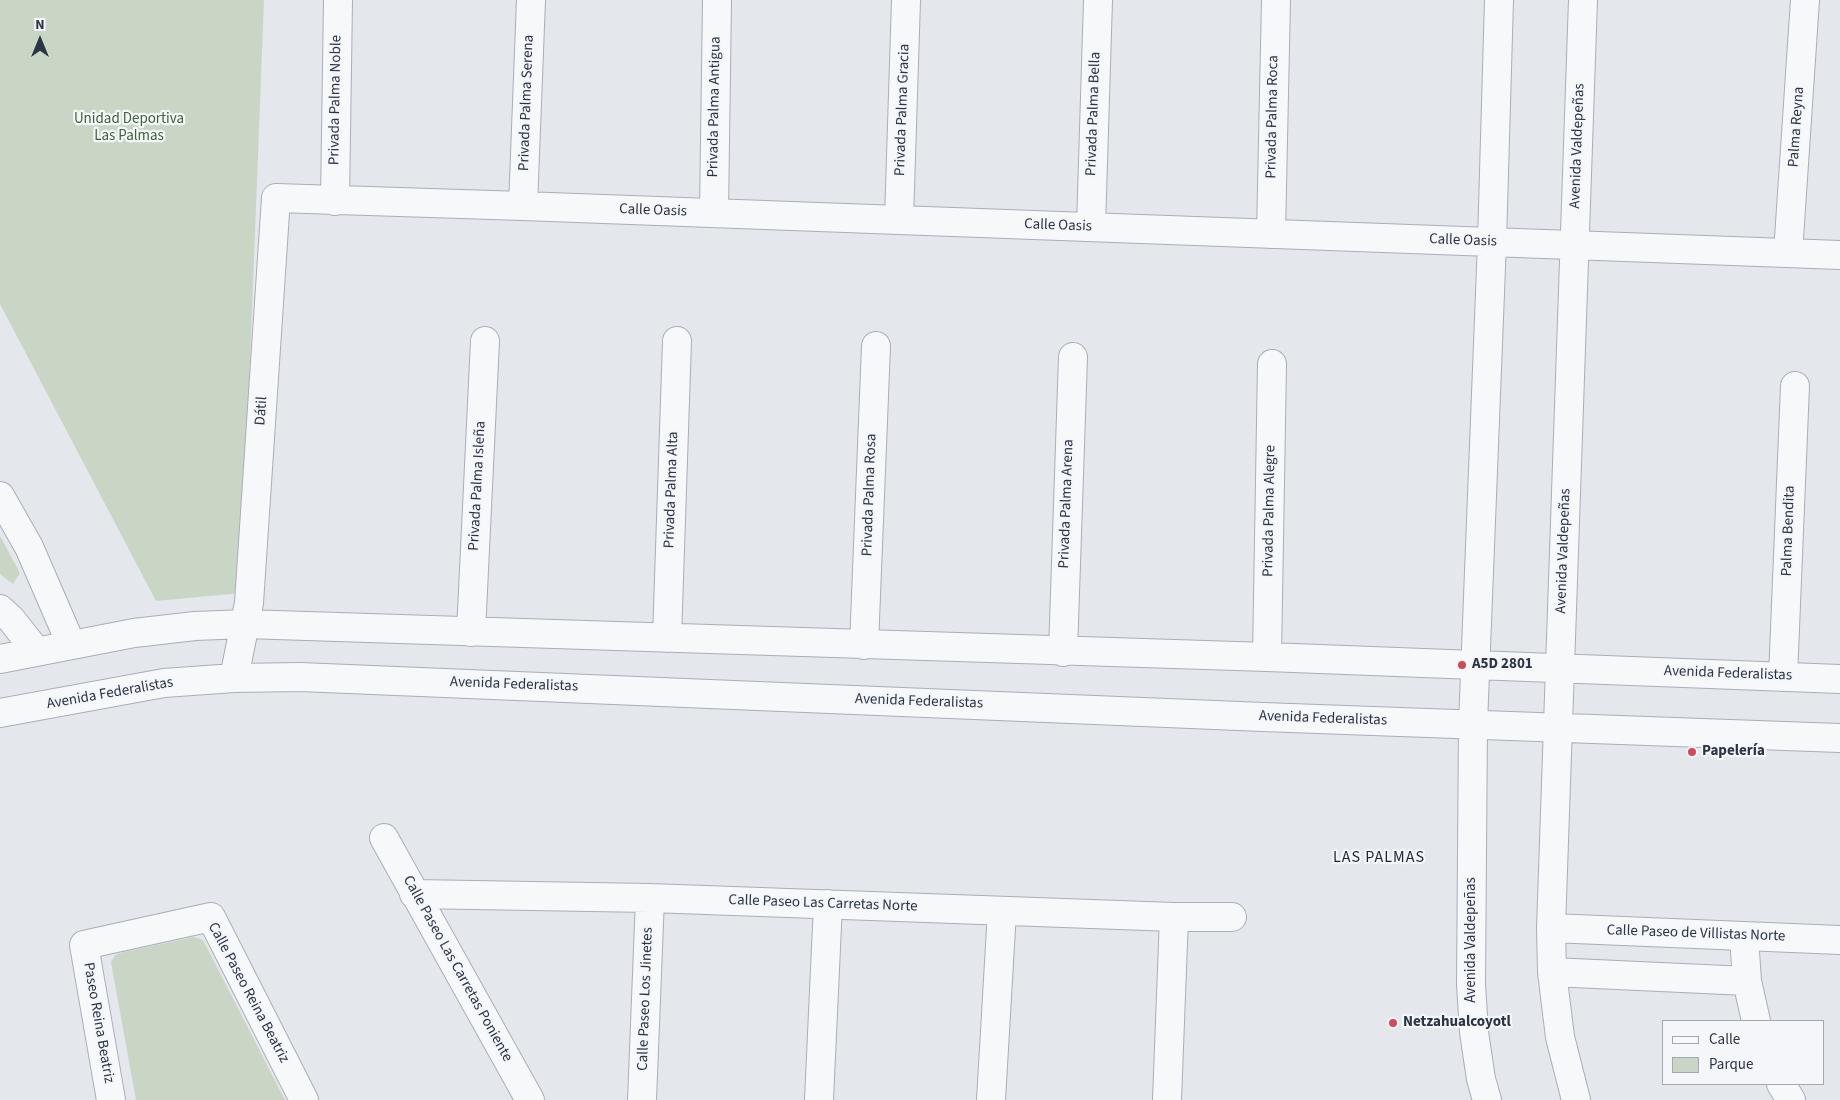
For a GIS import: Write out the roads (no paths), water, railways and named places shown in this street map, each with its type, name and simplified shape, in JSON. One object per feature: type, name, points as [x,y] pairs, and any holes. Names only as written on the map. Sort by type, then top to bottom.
[{"type":"street","name":"Privada Palma Noble","points":[[335,201],[338,0]]},
{"type":"street","name":"Privada Palma Serena","points":[[523,206],[530,0]]},
{"type":"street","name":"Privada Palma Antigua","points":[[714,213],[717,0]]},
{"type":"street","name":"Privada Palma Gracia","points":[[899,220],[906,0]]},
{"type":"street","name":"Privada Palma Bella","points":[[1091,227],[1098,0]]},
{"type":"street","name":"Privada Palma Roca","points":[[1271,234],[1276,0]]},
{"type":"street","name":"Avenida Valdepeñas","points":[[1487,1100],[1481,1080],[1474,1032],[1471,984],[1475,665],[1492,242],[1499,0]]},
{"type":"street","name":"Avenida Valdepeñas","points":[[1576,1100],[1560,1037],[1552,972],[1551,928],[1583,0]]},
{"type":"street","name":"Palma Reyna","points":[[1788,253],[1805,0]]},
{"type":"street","name":"Calle Oasis","points":[[276,198],[1840,255]]},
{"type":"street","name":"Dátil","points":[[234,678],[249,603],[276,198]]},
{"type":"street","name":"Privada Palma Isleña","points":[[471,632],[485,341]]},
{"type":"street","name":"Privada Palma Alta","points":[[666,638],[677,341]]},
{"type":"street","name":"Privada Palma Rosa","points":[[864,645],[876,346]]},
{"type":"street","name":"Privada Palma Arena","points":[[1063,652],[1072,357]]},
{"type":"street","name":"Privada Palma Alegre","points":[[1267,657],[1272,364]]},
{"type":"street","name":"Palma Bendita","points":[[1783,676],[1795,386]]},
{"type":"street","points":[[0,496],[29,548],[71,644]]},
{"type":"street","points":[[0,609],[11,619],[37,652]]},
{"type":"street","name":"Avenida Federalistas","points":[[0,659],[134,632],[195,626],[245,624],[1063,652],[1267,657],[1840,679]]},
{"type":"street","name":"Avenida Federalistas","points":[[0,714],[164,683],[300,676],[1840,738]]},
{"type":"street","name":"Calle Paseo Las Carretas Poniente","points":[[384,838],[530,1100]]},
{"type":"street","name":"Calle Paseo Las Carretas Norte","points":[[414,894],[650,898],[1174,917],[1232,917]]},
{"type":"street","name":"Calle Paseo Los Jinetes","points":[[642,1100],[650,898]]},
{"type":"street","points":[[820,1100],[828,904]]},
{"type":"street","points":[[991,1100],[1002,911]]},
{"type":"street","name":"Calle Paseo Reina Beatriz","points":[[84,946],[211,917],[304,1100]]},
{"type":"street","points":[[1166,1100],[1174,917]]},
{"type":"street","name":"Calle Paseo de Villistas Norte","points":[[1551,928],[1840,940]]},
{"type":"street","points":[[1744,937],[1747,981],[1756,1020]]},
{"type":"street","name":"Paseo Reina Beatriz","points":[[84,946],[112,1100]]},
{"type":"street","points":[[1552,972],[1747,981]]},
{"type":"street","points":[[1782,1085],[1791,1100]]},
{"type":"place","name":"A5D 2801","points":[[1462,665]]},
{"type":"place","name":"Papelería","points":[[1692,752]]},
{"type":"place","name":"Netzahualcoyotl","points":[[1393,1023]]},
{"type":"district","name":"LAS PALMAS","points":[[1379,858]]},
{"type":"park label","name":"Unidad Deportiva Las Palmas","points":[[129,128]]}]
